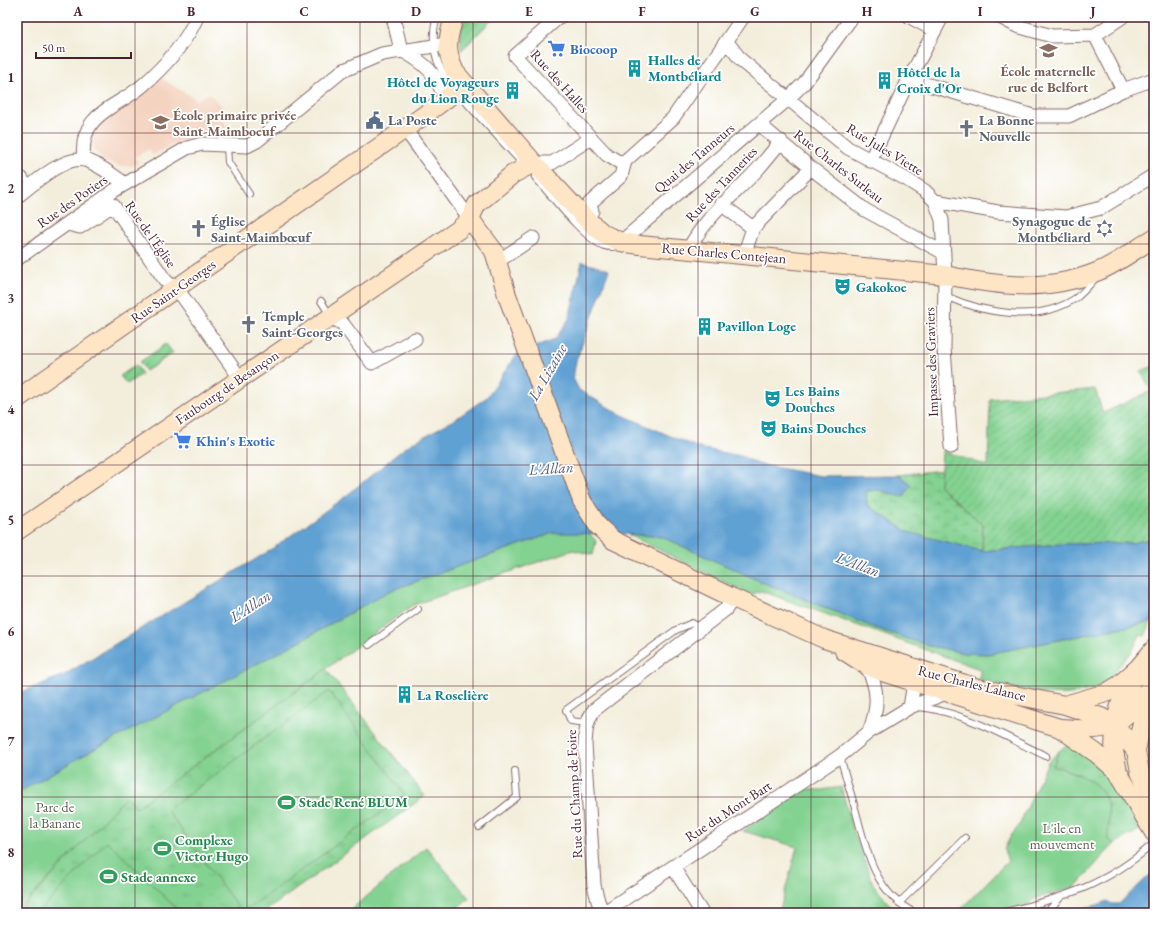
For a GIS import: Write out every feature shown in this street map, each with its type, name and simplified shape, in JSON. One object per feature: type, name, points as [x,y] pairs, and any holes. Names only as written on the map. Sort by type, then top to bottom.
[{"type":"main road","points":[[440,45],[454,17]]},
{"type":"main road","name":"Rue Charles Contejean","points":[[440,45],[451,62],[455,72],[455,92],[586,219],[604,234],[621,242],[688,250],[744,254],[945,274],[989,284],[1018,286],[1050,284],[1078,278],[1108,266],[1154,238]]},
{"type":"main road","name":"Rue Saint-Georges","points":[[17,399],[405,129],[455,92]]},
{"type":"main road","name":"Faubourg de Besançon","points":[[17,531],[458,230],[470,219],[477,204],[513,174],[530,165]]},
{"type":"main road","points":[[470,219],[494,251],[498,261]]},
{"type":"main road","name":"Rue Charles Lalance","points":[[498,261],[507,295],[582,501],[598,526],[616,542],[733,598],[824,639],[893,678],[973,694],[1065,705],[1106,693],[1146,665]]},
{"type":"main road","name":"Rue Charles Lalance","points":[[824,639],[866,665],[893,678],[946,693],[973,694],[1060,728],[1096,753],[1118,772]]},
{"type":"main road","points":[[1154,648],[1146,665],[1120,706],[1115,725],[1114,750],[1118,772],[1154,833]]},
{"type":"main road","points":[[1146,665],[1149,690],[1136,751],[1140,772],[1146,788],[1154,802]]},
{"type":"main road","points":[[1060,728],[1088,730],[1115,725],[1126,716],[1149,690]]},
{"type":"main road","points":[[1065,705],[1101,717],[1115,725],[1136,751]]},
{"type":"street","points":[[84,160],[86,136],[90,125],[102,112],[141,86],[172,56],[191,30],[197,17]]},
{"type":"street","points":[[393,17],[401,50],[418,59],[431,71],[440,84],[455,92]]},
{"type":"street","name":"Rue des Halles","points":[[558,17],[516,56],[590,139],[607,155],[619,162],[625,161]]},
{"type":"street","points":[[586,219],[592,211],[590,203],[620,176],[625,161],[673,118],[743,17]]},
{"type":"street","name":"Quai des Tanneurs","points":[[621,242],[788,99],[805,82],[852,17]]},
{"type":"street","points":[[910,17],[934,30]]},
{"type":"street","points":[[870,160],[909,79],[942,17]]},
{"type":"street","points":[[1000,17],[1017,26],[1052,36],[1095,34],[1122,17]]},
{"type":"street","points":[[1095,34],[1123,90]]},
{"type":"street","name":"Rue Jules Viette","points":[[727,42],[741,60],[848,148],[906,179],[925,191],[935,201],[942,220],[945,274]]},
{"type":"street","name":"Rue des Potiers","points":[[17,259],[125,184],[187,148],[202,144],[246,146],[257,141],[342,71],[382,54],[440,45]]},
{"type":"street","points":[[909,79],[1033,116],[1069,116],[1123,90],[1153,81]]},
{"type":"street","name":"Rue Charles Surleau","points":[[759,124],[781,141],[811,168],[865,210],[944,253]]},
{"type":"street","points":[[405,129],[470,219]]},
{"type":"street","points":[[530,165],[552,164],[590,139]]},
{"type":"street","name":"Rue des Tanneries","points":[[688,250],[696,235],[721,204],[757,170],[781,141]]},
{"type":"street","points":[[17,197],[27,181],[69,162],[84,160],[125,184]]},
{"type":"street","points":[[744,254],[753,228],[811,168]]},
{"type":"street","points":[[935,201],[998,212],[1066,217],[1101,208],[1154,175]]},
{"type":"street","points":[[721,204],[753,228]]},
{"type":"street","name":"Rue de l'Église","points":[[67,224],[80,227],[113,205],[165,280],[183,297],[240,378]]},
{"type":"street","points":[[498,261],[533,238]]},
{"type":"street","name":"Impasse des Graviers","points":[[945,274],[944,348],[951,447]]},
{"type":"street","points":[[331,317],[343,324],[372,363],[415,339]]},
{"type":"street","name":"Rue du Champ de Foire","points":[[603,913],[594,885],[585,744],[586,723],[594,710],[702,629],[726,609],[733,598]]},
{"type":"street","points":[[893,678],[913,689],[905,710],[887,708],[893,678]]},
{"type":"street","points":[[869,732],[893,678]]},
{"type":"street","name":"Rue du Mont Bart","points":[[603,913],[840,756],[869,732],[905,710],[946,693]]},
{"type":"street","points":[[673,867],[702,913]]},
{"type":"lane","points":[[438,17],[435,28],[440,45]]},
{"type":"lane","points":[[227,146],[228,162],[249,194]]},
{"type":"lane","points":[[530,165],[579,226],[591,237],[604,246],[613,247],[621,242]]},
{"type":"lane","points":[[944,296],[969,307],[1000,312],[1031,313],[1042,311],[1077,298],[1108,266]]},
{"type":"lane","points":[[320,301],[331,317]]},
{"type":"lane","points":[[368,645],[418,609]]},
{"type":"lane","points":[[586,723],[571,720],[566,710],[676,630],[692,623],[702,629]]},
{"type":"lane","points":[[905,710],[937,709],[956,715],[1046,756]]},
{"type":"lane","points":[[840,756],[869,858],[880,880],[899,903],[904,908],[916,913]]},
{"type":"lane","points":[[479,827],[518,797],[515,771]]},
{"type":"lane","points":[[899,903],[965,838]]},
{"type":"lane","points":[[1001,913],[1060,898],[1108,878],[1136,859],[1154,843]]},
{"type":"lane","points":[[1046,913],[1060,898]]},
{"type":"shaded area","name":"École primaire privée Saint-Maimboeuf","points":[[159,77],[197,100],[209,93],[229,114],[222,118],[227,127],[224,131],[219,133],[198,133],[153,155],[149,149],[135,157],[138,163],[132,166],[119,166],[105,161],[94,151],[91,143],[94,125]]},
{"type":"green space","points":[[495,17],[461,51],[460,32],[464,19],[482,19]]},
{"type":"green space","points":[[166,344],[173,353],[146,371],[140,362]]},
{"type":"green space","points":[[136,365],[142,374],[127,384],[120,376]]},
{"type":"green space","points":[[1154,366],[1154,538],[1132,543],[1062,544],[982,551],[983,525],[940,486],[942,451],[988,466],[990,399],[1095,389],[1103,413],[1151,391],[1141,371]]},
{"type":"green space","points":[[941,470],[940,486],[983,525],[982,551],[908,532],[867,505],[866,491],[878,490],[903,497],[911,485],[899,475]]},
{"type":"green space","name":"Parc de la Banane","points":[[588,532],[596,541],[593,555],[573,550],[413,605],[136,808],[127,796],[17,912],[17,793],[91,751],[302,640],[389,591],[553,533]]},
{"type":"green space","points":[[627,534],[662,537],[762,582],[875,628],[926,645],[964,653],[988,654],[1151,622],[1145,636],[1140,635],[1131,653],[1113,673],[1115,678],[1098,687],[1081,692],[1048,694],[1031,692],[978,679],[981,670],[977,668],[761,591],[750,595]]},
{"type":"green space","points":[[326,669],[425,796],[263,913],[17,913],[127,795],[136,807]]},
{"type":"green space","name":"Stade René BLUM","points":[[329,691],[405,795],[242,913],[167,810]]},
{"type":"green space","points":[[1068,744],[1095,760],[1141,829],[1114,844],[1107,840],[1108,805],[1081,775],[1053,766],[1059,751]]},
{"type":"green space","name":"L'ile en mouvement","points":[[1059,751],[1053,766],[1087,779],[1100,790],[1105,797],[1109,810],[1108,840],[1114,844],[1075,887],[1034,899],[1022,913],[957,913],[1008,861],[1004,850],[1010,837],[1019,826],[1048,762]]},
{"type":"green space","points":[[841,787],[852,827],[873,884],[888,903],[901,913],[779,913],[797,847],[743,831],[805,789],[821,790]]},
{"type":"green space","name":"Stade annexe","points":[[107,841],[181,913],[38,913]]},
{"type":"green space","points":[[426,847],[469,898],[451,913],[347,913]]},
{"type":"water","points":[[582,262],[609,270],[576,361],[573,378],[579,390],[618,413],[699,448],[741,456],[758,464],[821,476],[899,475],[911,485],[903,497],[878,490],[866,491],[867,505],[908,532],[982,551],[1062,544],[1132,543],[1154,538],[1154,621],[988,654],[964,653],[926,645],[875,628],[762,582],[662,537],[627,534],[553,533],[389,591],[302,640],[91,751],[17,793],[17,694],[64,675],[269,551],[346,496],[407,446],[457,418],[487,397],[517,354],[555,339],[569,319]]},
{"type":"water","points":[[1154,871],[1154,913],[1068,913],[1107,901],[1112,904],[1119,904]]},
{"type":"place","name":"Biocoop","points":[[557,49]]},
{"type":"place","name":"École maternelle rue de Belfort","points":[[1048,51]]},
{"type":"place","name":"Halles de Montbéliard","points":[[635,68]]},
{"type":"place","name":"Hôtel de la Croix d'Or","points":[[884,80]]},
{"type":"place","name":"Hôtel de Voyageurs du Lion Rouge","points":[[512,90]]},
{"type":"place","name":"La Poste","points":[[375,120]]},
{"type":"place","name":"École primaire privée Saint-Maimboeuf","points":[[160,123]]},
{"type":"place","name":"La Bonne Nouvelle","points":[[966,128]]},
{"type":"place","name":"Église Saint-Maimbœuf","points":[[198,229]]},
{"type":"place","name":"Synagogue de Montbéliard","points":[[1104,229]]},
{"type":"place","name":"Gakokoe","points":[[843,287]]},
{"type":"place","name":"Temple Saint-Georges","points":[[249,324]]},
{"type":"place","name":"Pavillon Loge","points":[[704,326]]},
{"type":"place","name":"Les Bains Douches","points":[[772,399]]},
{"type":"place","name":"Bains Douches","points":[[768,428]]},
{"type":"place","name":"Khin's Exotic","points":[[183,441]]},
{"type":"place","name":"La Roselière","points":[[404,695]]},
{"type":"place","name":"Stade René BLUM","points":[[286,802]]},
{"type":"place","name":"Complexe Victor Hugo","points":[[162,848]]},
{"type":"place","name":"Stade annexe","points":[[108,877]]},
{"type":"water label","name":"La Lizaine","points":[[547,372]]},
{"type":"water label","name":"L'Allan","points":[[551,468]]},
{"type":"water label","name":"L'Allan","points":[[858,564]]},
{"type":"water label","name":"L'Allan","points":[[250,606]]}]
